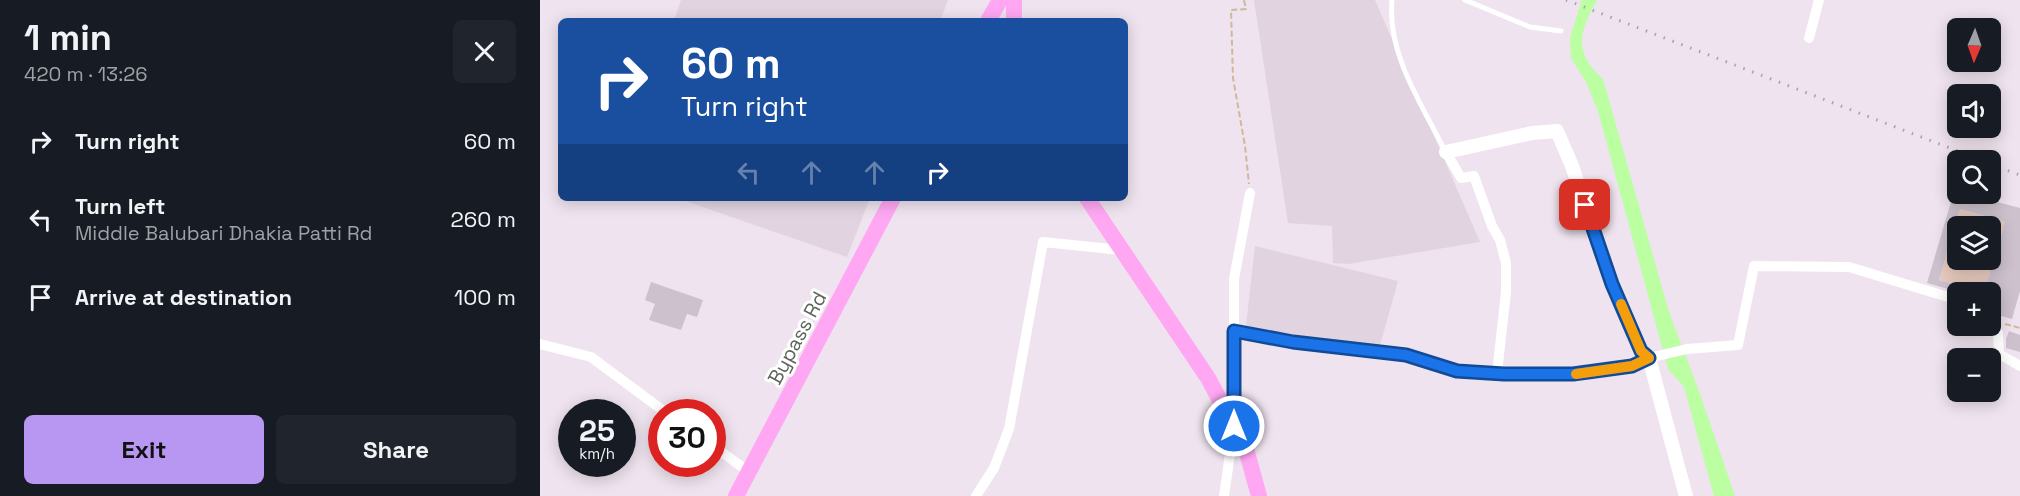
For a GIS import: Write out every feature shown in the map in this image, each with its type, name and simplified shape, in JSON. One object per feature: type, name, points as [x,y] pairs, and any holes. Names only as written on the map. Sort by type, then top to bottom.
[{"type":"main road","points":[[990,18],[1000,0]]},
{"type":"main road","points":[[1014,0],[1014,18]]},
{"type":"main road","name":"Bypass Rd","points":[[736,496],[891,201]]},
{"type":"main road","points":[[1089,201],[1208,378],[1246,449],[1259,496]]},
{"type":"street","points":[[1809,38],[1819,0]]},
{"type":"street","points":[[1497,373],[1506,292],[1506,263],[1500,240],[1492,226],[1474,176],[1461,178],[1446,152],[1532,133],[1557,130],[1572,166],[1612,284],[1641,351],[1649,358],[1686,496]]},
{"type":"street","points":[[1224,496],[1234,426],[1234,279],[1250,193]]},
{"type":"street","points":[[976,496],[994,468],[1009,429],[1043,242],[1121,250]]},
{"type":"street","points":[[1234,331],[1293,342],[1406,355],[1457,371],[1573,374],[1632,366],[1649,358],[1687,349],[1738,345],[1754,266],[1849,267],[1947,297]]},
{"type":"street","points":[[1998,336],[1999,354],[2020,366]]},
{"type":"street","points":[[540,344],[591,357],[648,399]]},
{"type":"street","points":[[726,456],[749,472]]},
{"type":"lane","points":[[1392,0],[1391,13],[1395,46],[1404,69],[1446,152]]},
{"type":"lane","points":[[1465,0],[1530,27],[1561,31]]},
{"type":"path","points":[[1244,0],[1246,9],[1231,10],[1231,21],[1233,78],[1245,146],[1250,193]]},
{"type":"shaded area","points":[[681,0],[948,0],[941,18],[675,18]]},
{"type":"shaded area","points":[[1254,0],[1375,0],[1480,242],[1348,264],[1333,263],[1332,226],[1288,223]]},
{"type":"shaded area","points":[[1582,0],[1597,0],[1583,32],[1583,51],[1593,69],[1603,79],[1669,312],[1735,496],[1714,496],[1684,387],[1668,369],[1598,111],[1586,82],[1571,58],[1570,37]]},
{"type":"shaded area","points":[[686,201],[869,201],[847,257]]},
{"type":"shaded area","points":[[1961,204],[1965,204],[1963,210],[1983,216],[1958,216]]},
{"type":"shaded area","points":[[2001,221],[2014,225],[2003,228],[2001,235]]},
{"type":"shaded area","points":[[1255,246],[1398,281],[1379,349],[1246,326]]},
{"type":"shaded area","points":[[1947,253],[1947,270],[1991,270],[1987,282],[1939,280]]},
{"type":"building","points":[[2001,203],[2020,208],[2020,291],[2012,319],[2001,316],[2001,282],[1987,282],[1991,270],[2001,270],[2001,235],[2005,222],[2001,221],[2001,216],[1984,216],[1960,209],[1958,216],[1947,216],[1947,253],[1939,280],[1947,282],[1947,289],[1927,283],[1950,204]]},
{"type":"building","points":[[651,282],[703,300],[697,317],[687,314],[681,330],[649,320],[655,304],[645,300]]},
{"type":"building","points":[[2009,331],[2020,335],[2020,352],[2006,348]]},
{"type":"railway","points":[[1566,0],[1955,150]]},
{"type":"railway","points":[[2001,168],[2020,175]]},
{"type":"slow traffic","points":[[1576,374],[1632,366],[1649,358],[1641,351],[1621,304]]},
{"type":"route","points":[[1234,426],[1234,331],[1293,342],[1406,355],[1457,371],[1573,374],[1632,366],[1649,358],[1641,351],[1612,284],[1585,205]]}]
